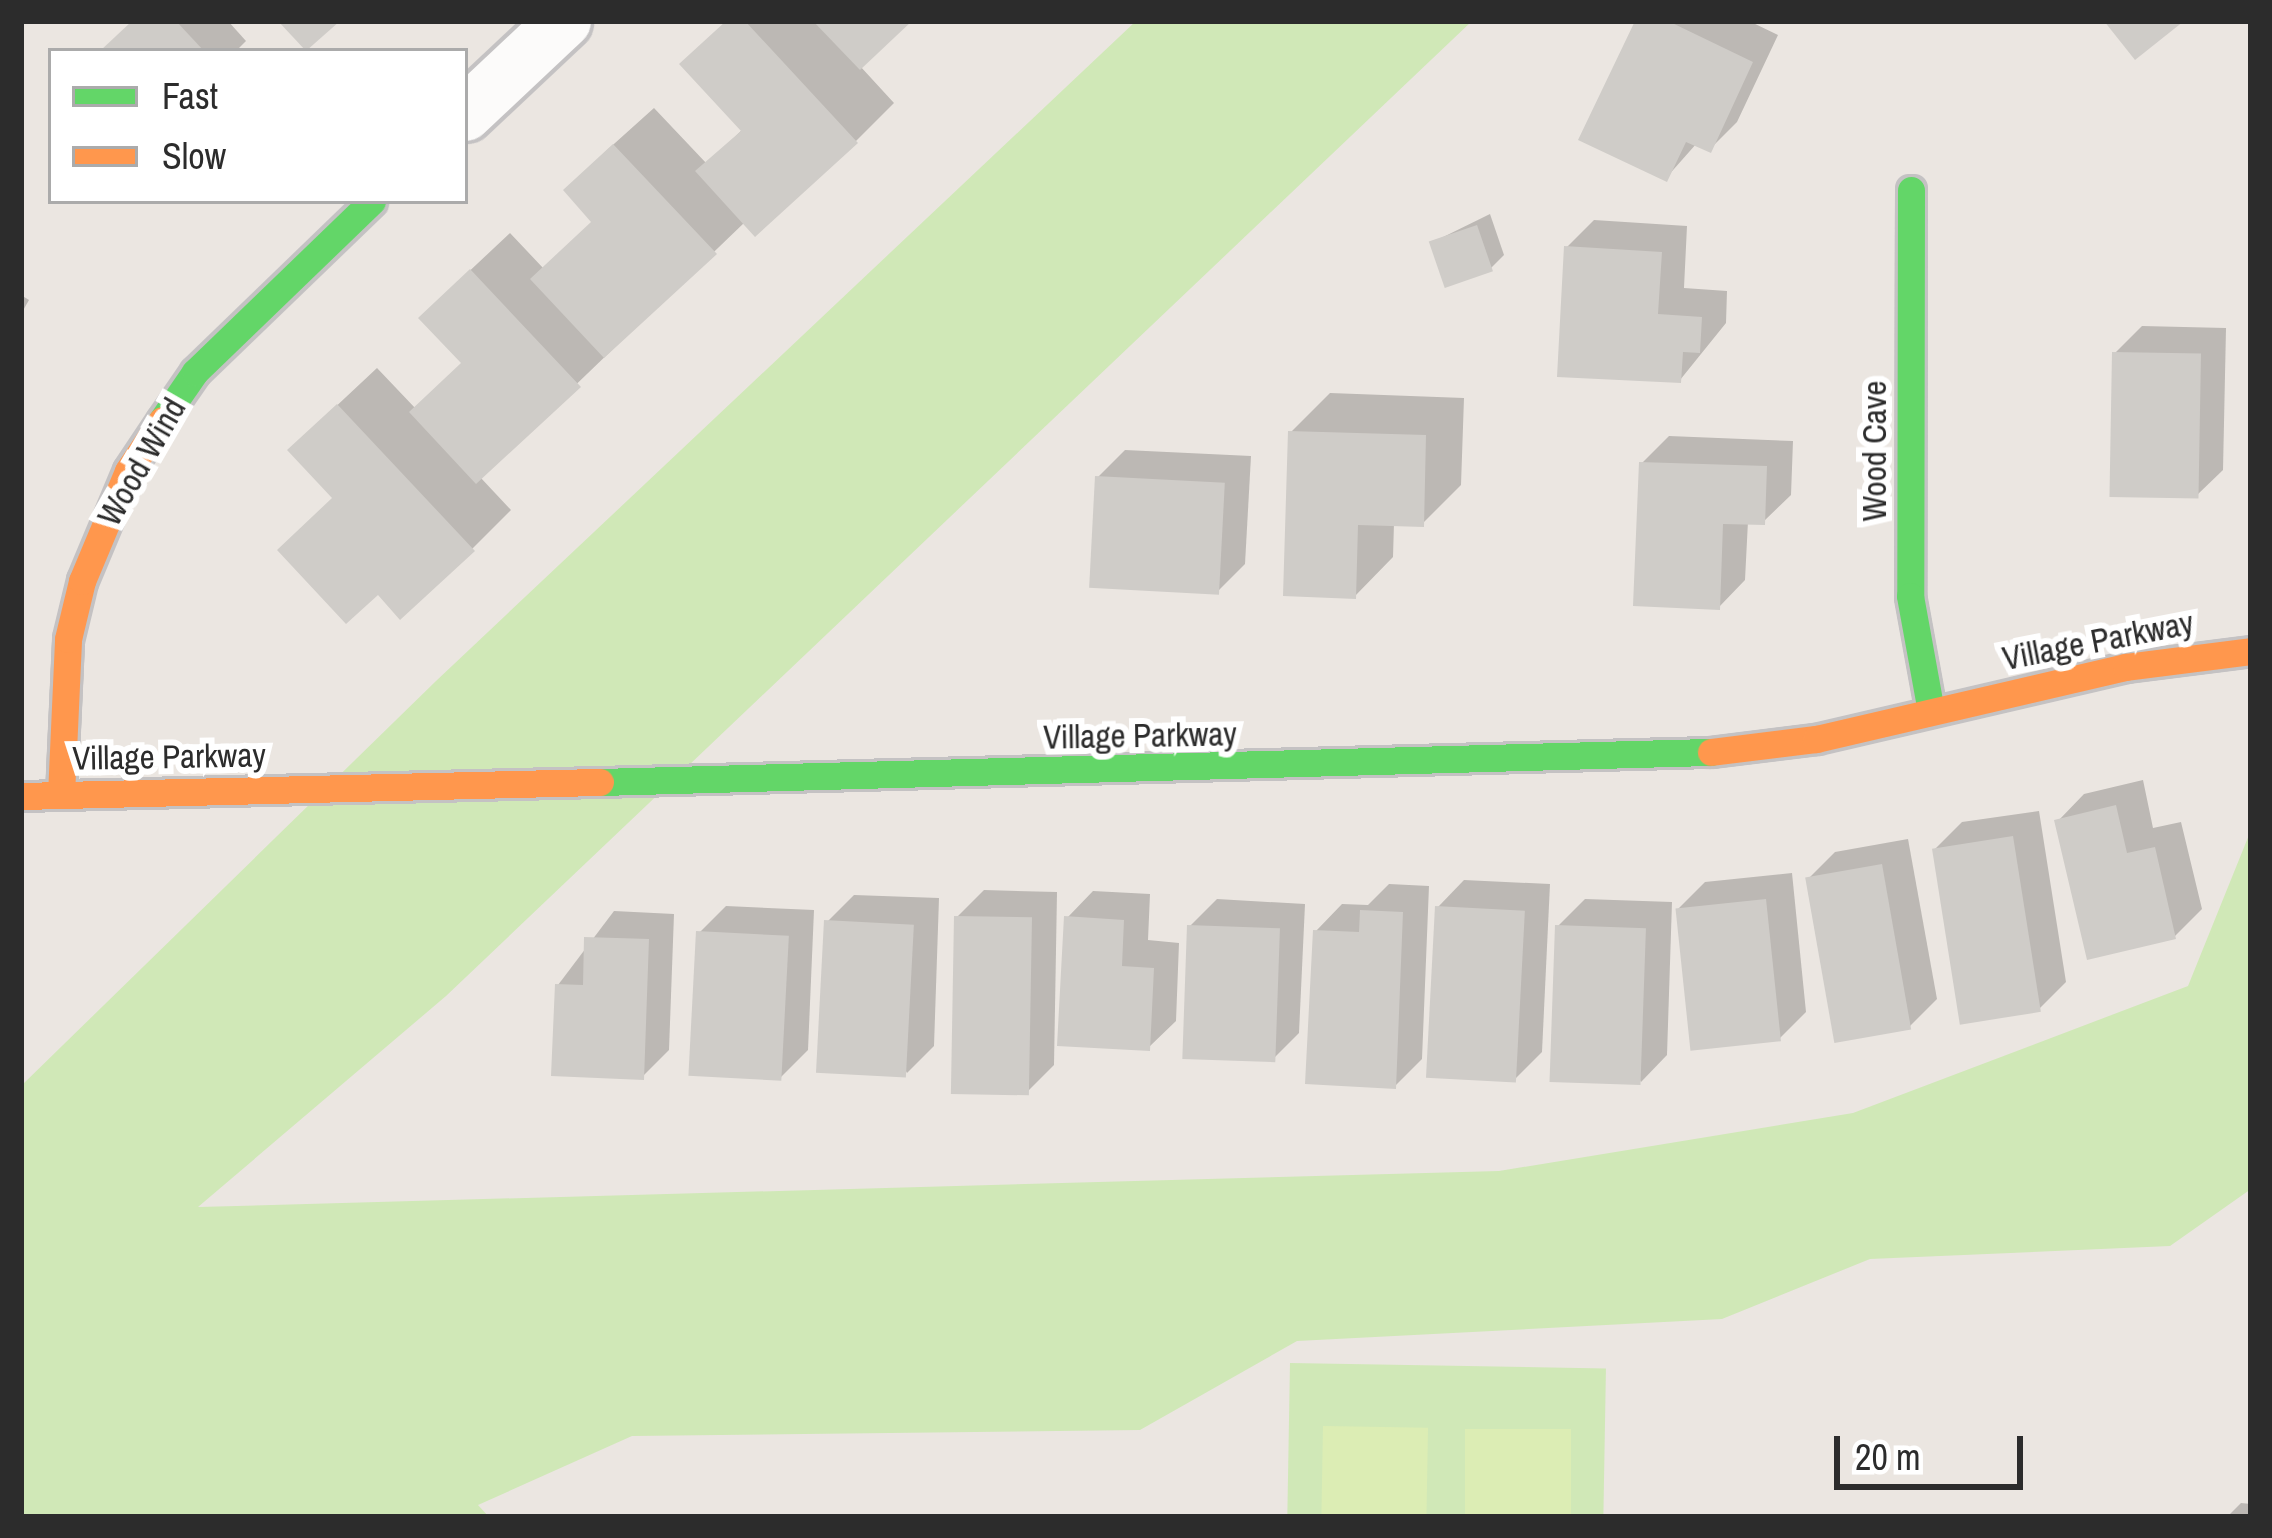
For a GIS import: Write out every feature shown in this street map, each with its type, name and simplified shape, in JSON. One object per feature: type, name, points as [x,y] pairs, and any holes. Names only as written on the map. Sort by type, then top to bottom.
[{"type":"street","points":[[468,111],[564,21]]},
{"type":"street","name":"Wood Cave","points":[[1911,190],[1910,596],[1930,711]]},
{"type":"street","name":"Wood Wind","points":[[61,795],[68,639],[89,562],[128,470],[195,372],[369,204]]},
{"type":"street","name":"Village Parkway","points":[[21,796],[1528,764],[1727,751],[2126,667],[2251,651]]},
{"type":"green space","points":[[1136,21],[1472,21],[446,996],[198,1207],[1499,1171],[1853,1113],[2188,986],[2251,830],[2251,1189],[2170,1246],[1870,1259],[1722,1319],[1297,1341],[1140,1430],[632,1436],[478,1505],[489,1517],[21,1517],[21,1086],[436,681]]},
{"type":"green space","points":[[1290,1363],[1606,1369],[1603,1517],[1287,1517]]},
{"type":"green space","points":[[1323,1426],[1428,1428],[1426,1517],[1321,1517]]},
{"type":"green space","points":[[1465,1429],[1571,1429],[1571,1517],[1465,1517]]},
{"type":"building","points":[[132,21],[176,21],[201,48],[103,48]]},
{"type":"building","points":[[278,21],[340,21],[309,48],[303,48]]},
{"type":"building","points":[[726,21],[745,21],[858,143],[755,237],[695,171],[741,131],[679,64]]},
{"type":"building","points":[[813,21],[912,21],[860,70]]},
{"type":"building","points":[[1635,21],[1668,21],[1753,62],[1711,153],[1686,142],[1667,182],[1578,140]]},
{"type":"building","points":[[2104,21],[2184,21],[2135,60]]},
{"type":"building","points":[[613,144],[717,254],[604,358],[530,279],[591,222],[563,190]]},
{"type":"building","points":[[1477,225],[1493,271],[1445,288],[1429,242]]},
{"type":"building","points":[[1564,246],[1662,252],[1658,314],[1702,317],[1700,353],[1683,352],[1681,383],[1557,377]]},
{"type":"building","points":[[470,269],[581,387],[476,484],[409,412],[461,363],[418,318]]},
{"type":"building","points":[[2112,352],[2201,354],[2198,499],[2109,497]]},
{"type":"building","points":[[337,404],[475,551],[400,620],[378,595],[346,624],[277,550],[332,498],[287,450]]},
{"type":"building","points":[[1288,431],[1426,435],[1424,527],[1358,525],[1356,599],[1283,596]]},
{"type":"building","points":[[1639,462],[1767,466],[1765,525],[1723,524],[1720,610],[1633,606]]},
{"type":"building","points":[[1095,476],[1225,483],[1219,595],[1089,588]]},
{"type":"building","points":[[2116,805],[2127,853],[2155,847],[2176,939],[2087,960],[2054,820]]},
{"type":"building","points":[[2013,836],[2041,1012],[1960,1025],[1932,849]]},
{"type":"building","points":[[1882,864],[1911,1029],[1834,1043],[1805,878]]},
{"type":"building","points":[[1766,899],[1781,1041],[1690,1051],[1675,909]]},
{"type":"building","points":[[1435,906],[1525,911],[1516,1082],[1426,1078]]},
{"type":"building","points":[[1360,910],[1403,912],[1396,1089],[1305,1084],[1313,930],[1359,932]]},
{"type":"building","points":[[954,916],[1032,917],[1029,1095],[951,1094]]},
{"type":"building","points":[[1064,916],[1124,920],[1122,966],[1154,968],[1150,1051],[1057,1046]]},
{"type":"building","points":[[824,920],[914,925],[906,1078],[816,1073]]},
{"type":"building","points":[[1187,925],[1280,928],[1275,1062],[1182,1059]]},
{"type":"building","points":[[1555,925],[1646,928],[1640,1085],[1550,1082]]},
{"type":"building","points":[[696,931],[789,936],[781,1081],[688,1076]]},
{"type":"building","points":[[584,937],[649,939],[644,1080],[551,1076],[555,984],[583,985]]},
{"type":"traffic: fast","points":[[1911,190],[1910,596],[1931,711]]},
{"type":"traffic: fast","points":[[162,420],[195,372],[369,204]]},
{"type":"traffic: fast","points":[[600,782],[1711,752]]},
{"type":"traffic: slow","points":[[61,795],[68,639],[82,581],[128,471],[162,420]]},
{"type":"traffic: slow","points":[[1711,752],[1816,739],[2126,667],[2251,651]]},
{"type":"traffic: slow","points":[[21,796],[600,782]]}]
